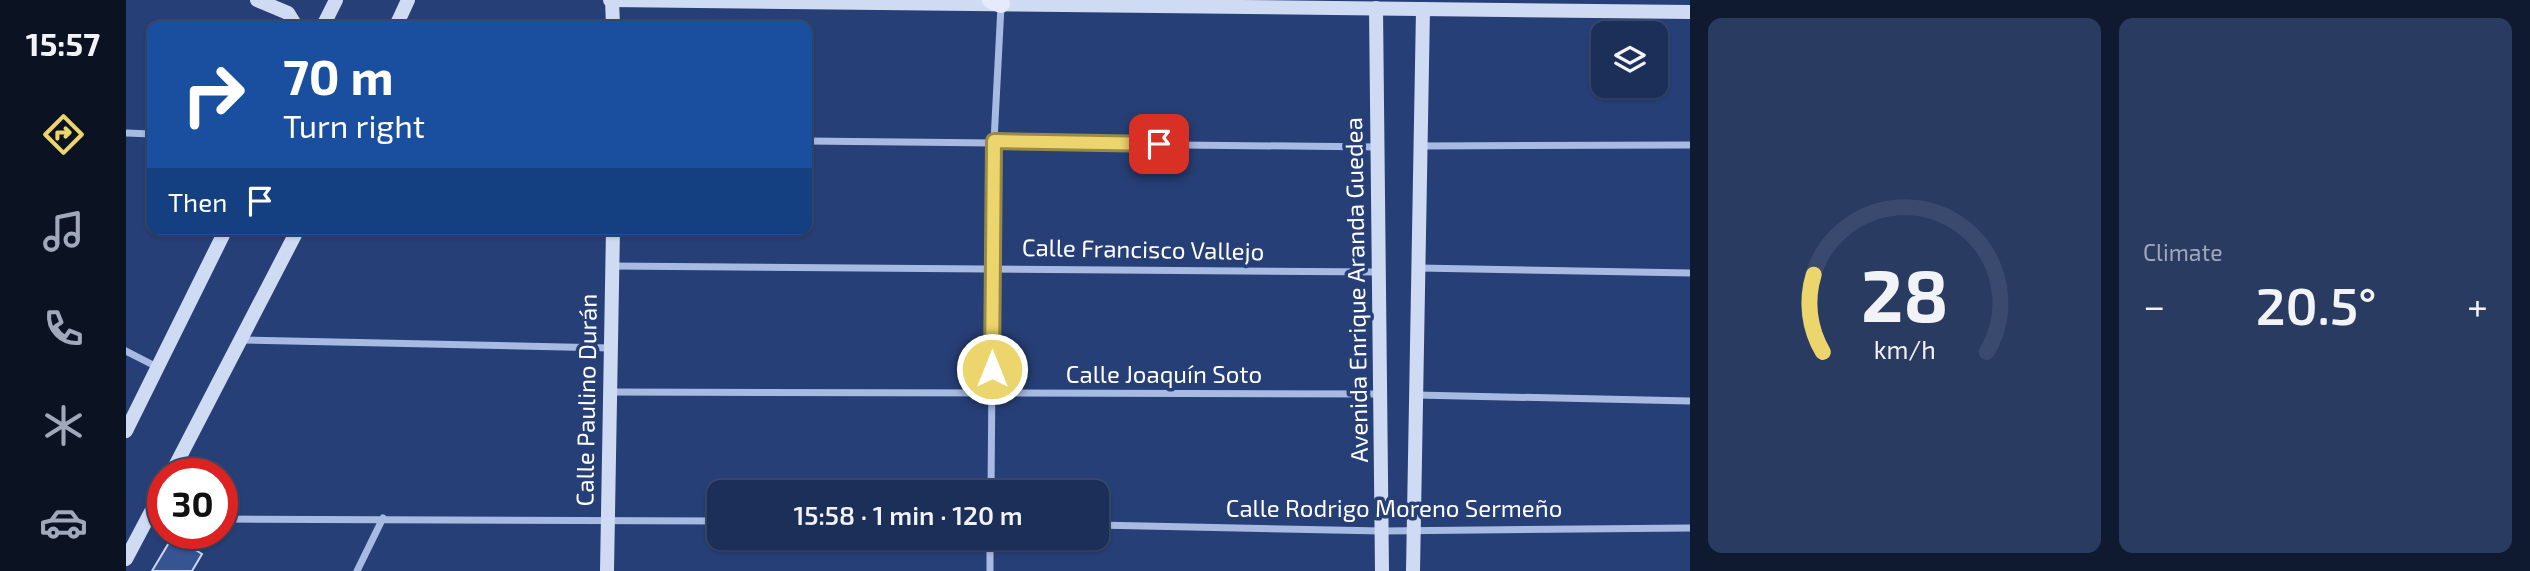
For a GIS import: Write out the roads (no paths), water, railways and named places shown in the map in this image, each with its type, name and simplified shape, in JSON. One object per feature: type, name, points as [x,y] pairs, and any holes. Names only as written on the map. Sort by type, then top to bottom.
[{"type":"street","points":[[257,0],[288,13],[293,21]]},
{"type":"street","points":[[326,21],[336,0]]},
{"type":"street","points":[[398,21],[408,0]]},
{"type":"street","points":[[612,21],[611,0],[996,2],[1690,12]]},
{"type":"street","points":[[991,480],[996,2]]},
{"type":"street","name":"Avenida Enrique Aranda Guedea","points":[[1376,8],[1382,571]]},
{"type":"street","points":[[1413,571],[1423,9]]},
{"type":"street","points":[[126,133],[147,134]]},
{"type":"street","points":[[812,141],[994,141],[1378,148]]},
{"type":"street","points":[[1420,146],[1690,145]]},
{"type":"street","points":[[126,430],[223,235]]},
{"type":"street","points":[[179,458],[243,340],[295,235]]},
{"type":"street","name":"Calle Paulino Durán","points":[[607,571],[613,235]]},
{"type":"street","name":"Calle Francisco Vallejo","points":[[612,266],[1380,272]]},
{"type":"street","points":[[1419,268],[1690,273]]},
{"type":"street","points":[[243,340],[610,348]]},
{"type":"street","points":[[126,351],[158,367]]},
{"type":"street","name":"Calle Joaquín Soto","points":[[609,392],[1382,394]]},
{"type":"street","points":[[1415,395],[1690,401]]},
{"type":"street","points":[[356,571],[383,518]]},
{"type":"street","points":[[238,519],[707,520]]},
{"type":"street","points":[[126,559],[146,520]]},
{"type":"street","name":"Calle Rodrigo Moreno Sermeño","points":[[1109,525],[1382,531],[1690,528]]},
{"type":"street","points":[[990,550],[990,571]]}]
